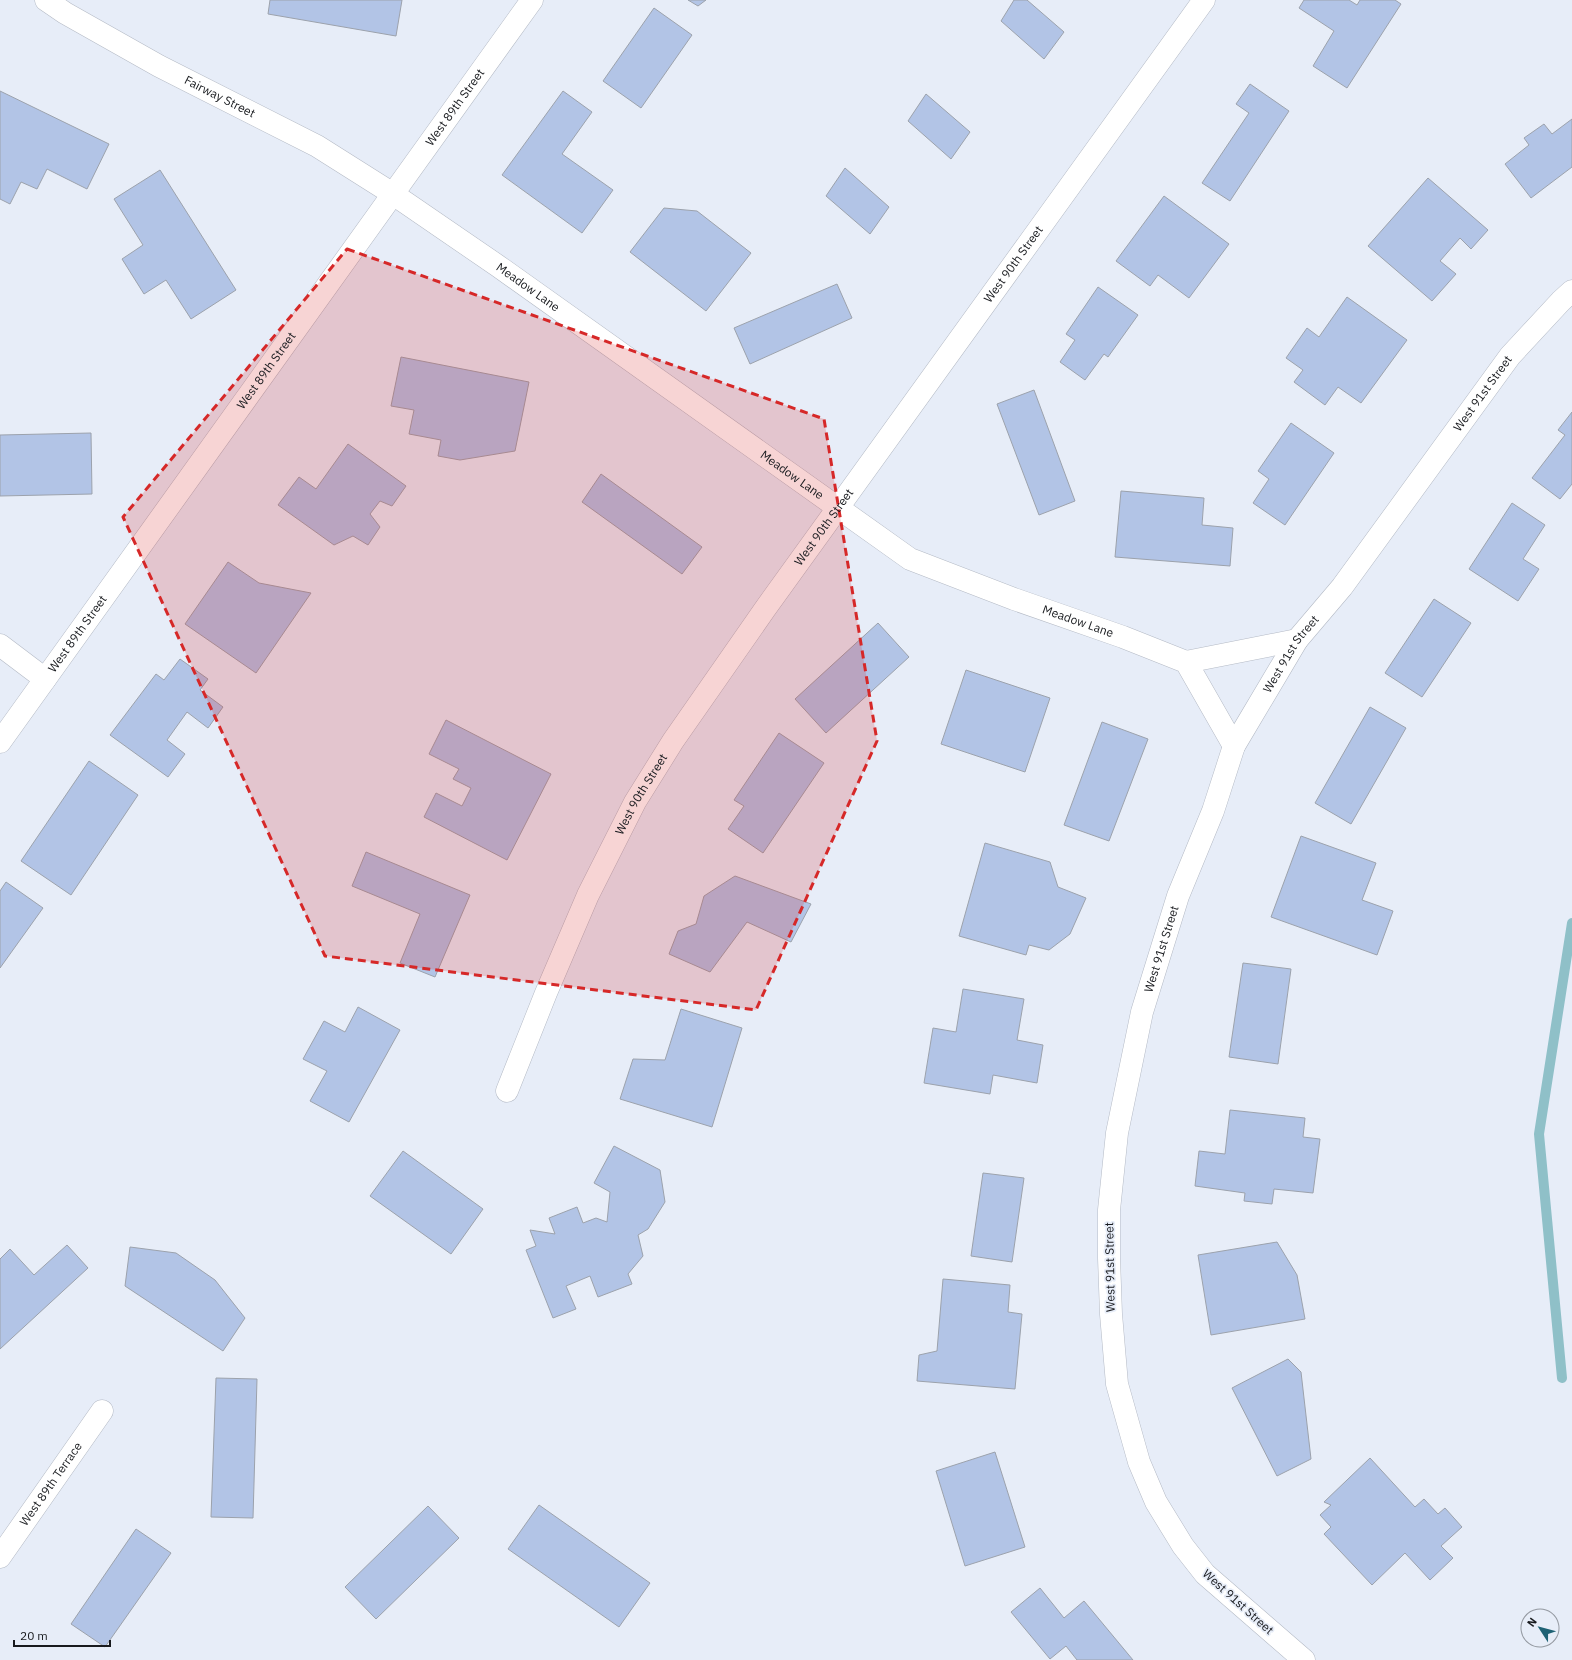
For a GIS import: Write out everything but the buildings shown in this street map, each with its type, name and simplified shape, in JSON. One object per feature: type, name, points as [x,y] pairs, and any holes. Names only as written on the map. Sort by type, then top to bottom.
[{"type":"street","name":"Fairway Street","points":[[46,0],[65,13],[159,66],[317,146],[393,194]]},
{"type":"street","name":"West 89th Street","points":[[0,742],[532,0]]},
{"type":"street","name":"West 90th Street","points":[[507,1091],[546,993],[588,895],[635,802],[673,741],[765,609],[1204,0]]},
{"type":"street","name":"Meadow Lane","points":[[393,194],[511,275],[910,559],[1014,599],[1123,637],[1186,662]]},
{"type":"street","name":"West 91st Street","points":[[1304,1660],[1205,1574],[1183,1546],[1156,1502],[1139,1462],[1118,1384],[1111,1314],[1109,1210],[1116,1140],[1142,1012],[1178,896],[1212,811],[1234,746],[1297,640],[1342,586],[1510,356],[1572,291]]},
{"type":"street","points":[[1234,746],[1186,662],[1297,640]]},
{"type":"street","points":[[0,645],[45,679]]},
{"type":"street","name":"West 89th Terrace","points":[[0,1556],[102,1411]]},
{"type":"highlighted area","points":[[347,249],[824,419],[877,741],[756,1010],[325,956],[123,517]]},
{"type":"waterway","points":[[1562,1378],[1539,1134],[1572,923]]}]
